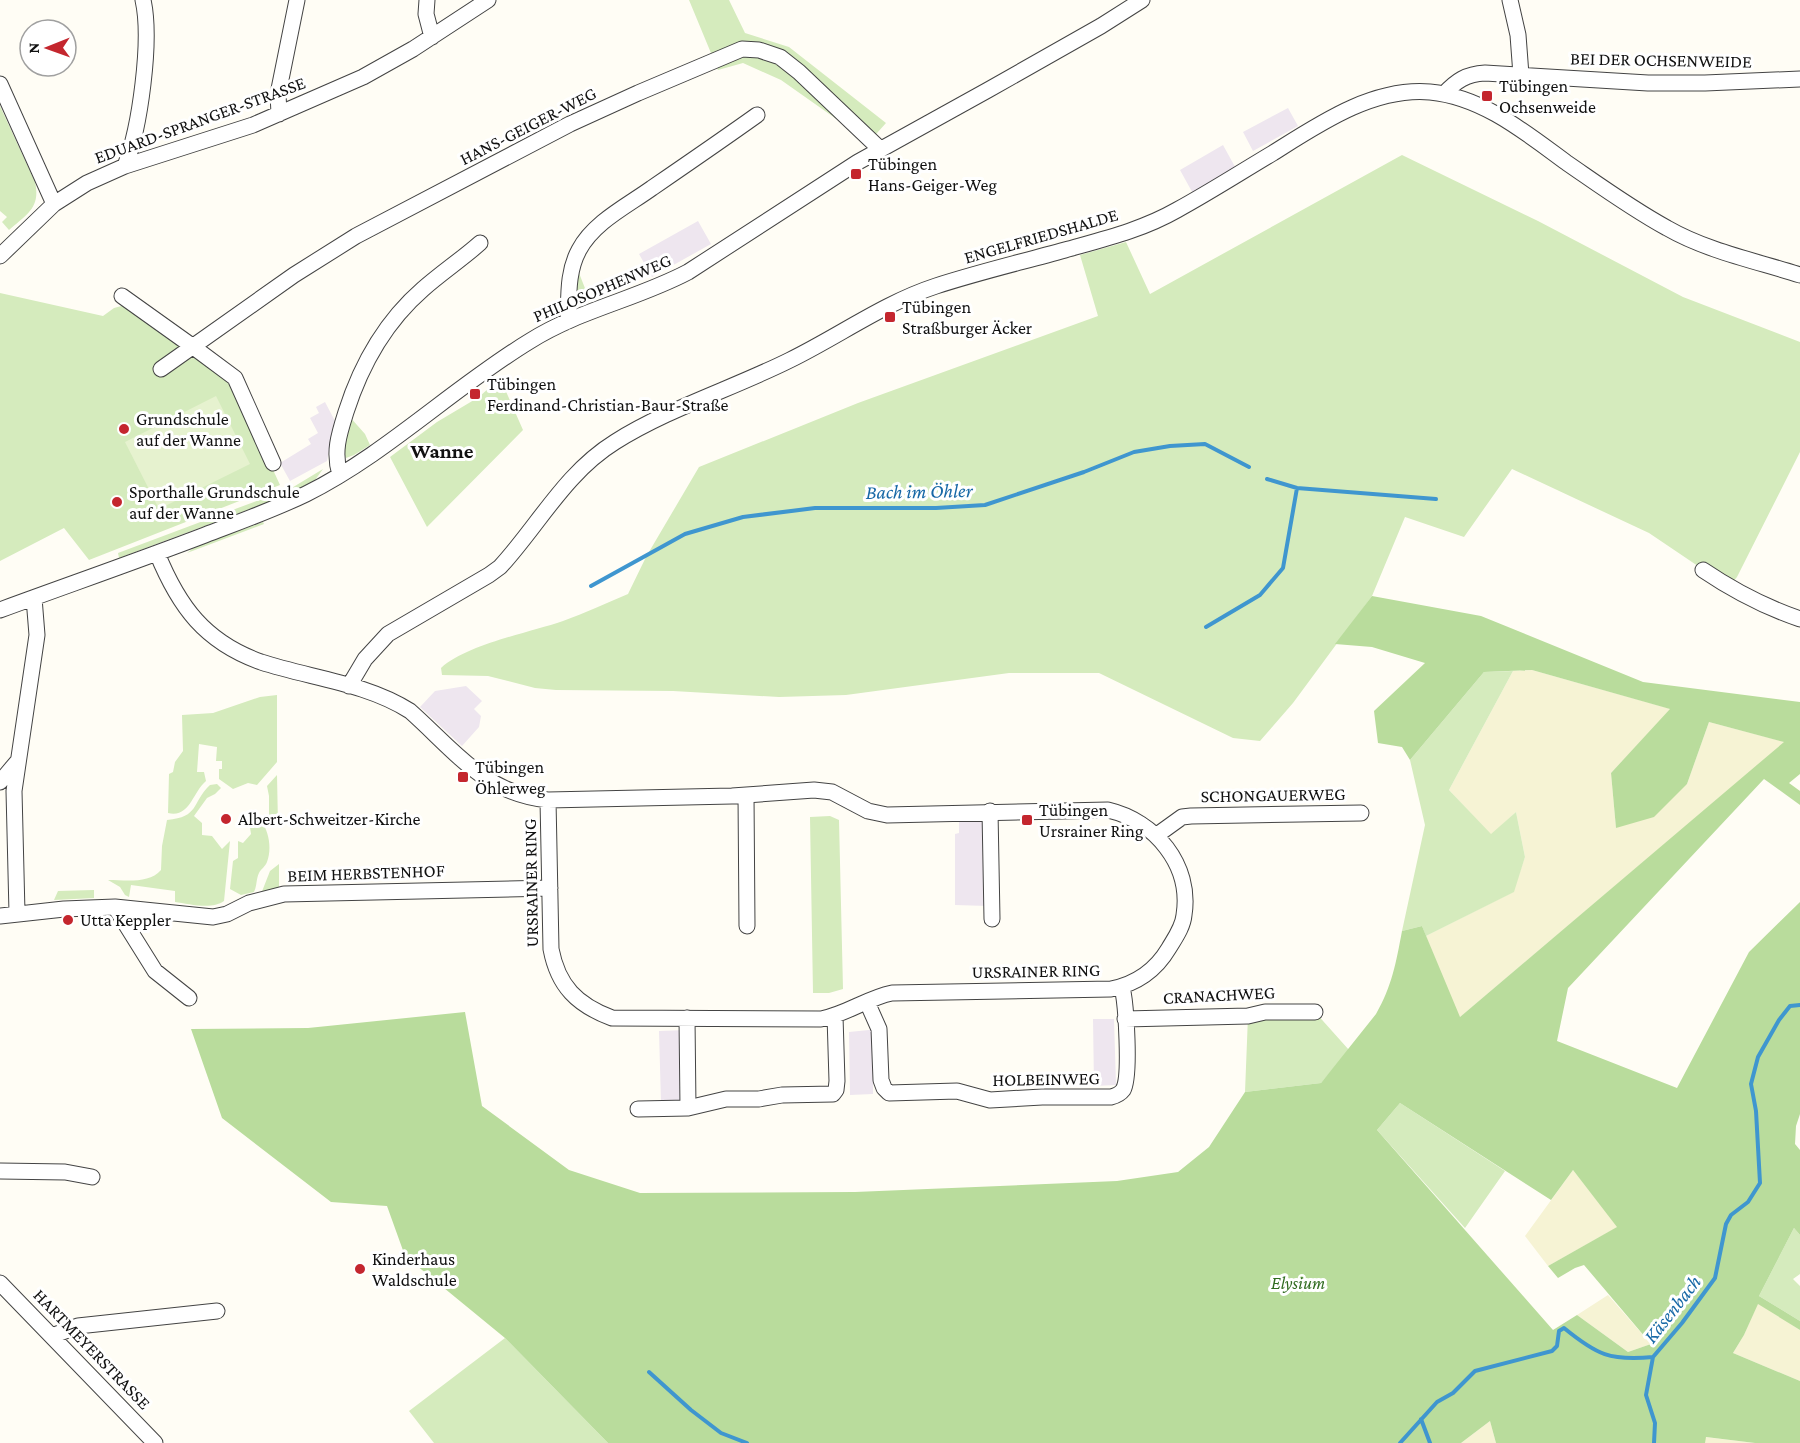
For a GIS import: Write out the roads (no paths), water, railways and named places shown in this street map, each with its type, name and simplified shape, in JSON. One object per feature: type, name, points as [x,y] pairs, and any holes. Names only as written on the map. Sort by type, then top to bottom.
[{"type":"street","points":[[125,166],[142,89],[145,28],[143,0]]},
{"type":"street","points":[[279,114],[278,94],[294,24],[297,0]]},
{"type":"street","points":[[427,0],[426,14],[432,37]]},
{"type":"street","name":"EDUARD-SPRANGER-STRASSE","points":[[0,256],[54,204],[87,183],[125,166],[253,125],[363,77],[432,37],[488,0]]},
{"type":"street","name":"PHILOSOPHENWEG","points":[[0,610],[291,501],[340,475],[541,334],[568,321],[666,284],[688,272],[880,149],[1101,26],[1142,0]]},
{"type":"street","points":[[1510,0],[1518,35],[1521,75]]},
{"type":"street","name":"HANS-GEIGER-WEG","points":[[162,369],[316,260],[356,236],[581,119],[742,49],[759,50],[780,57],[880,149]]},
{"type":"street","name":"BEI DER OCHSENWEIDE","points":[[1444,94],[1462,77],[1472,73],[1648,83],[1800,79]]},
{"type":"street","points":[[0,84],[54,204]]},
{"type":"street","name":"ENGELFRIEDSHALDE","points":[[350,686],[365,659],[388,634],[494,571],[512,554],[554,498],[575,475],[595,456],[635,431],[792,360],[913,295],[956,280],[1113,237],[1156,221],[1196,200],[1315,127],[1361,105],[1406,92],[1444,94],[1462,98],[1505,120],[1668,229],[1721,251],[1800,275]]},
{"type":"street","points":[[568,321],[572,266],[589,235],[631,202],[757,115]]},
{"type":"street","points":[[340,475],[336,461],[338,438],[348,403],[373,350],[389,324],[405,307],[423,289],[480,243]]},
{"type":"street","points":[[122,297],[235,378],[273,463]]},
{"type":"street","points":[[157,553],[163,570],[181,600],[211,636],[247,657],[386,697],[410,711],[493,784],[504,790],[531,798],[549,800]]},
{"type":"street","points":[[1703,570],[1728,587],[1770,609],[1800,619]]},
{"type":"street","points":[[16,913],[14,821],[17,762],[37,635],[34,598]]},
{"type":"street","points":[[0,782],[17,762]]},
{"type":"street","name":"URSRAINER RING","points":[[814,790],[832,792],[868,811],[887,815],[1108,810],[1138,821],[1157,835],[1172,855],[1184,894],[1184,917],[1174,940],[1157,964],[1141,978],[1122,987],[1102,990],[892,993],[874,998],[835,1016],[805,1020],[612,1018],[591,1010],[580,1002],[563,983],[551,949],[549,800],[746,795],[814,790]]},
{"type":"street","points":[[746,795],[747,926]]},
{"type":"street","points":[[990,812],[992,919]]},
{"type":"street","name":"SCHONGAUERWEG","points":[[1157,835],[1182,817],[1191,816],[1361,813]]},
{"type":"street","name":"BEIM HERBSTENHOF","points":[[0,916],[64,909],[115,907],[213,917],[227,914],[249,903],[284,894],[550,888]]},
{"type":"street","points":[[115,907],[155,970],[189,999]]},
{"type":"street","name":"HOLBEINWEG","points":[[867,1002],[879,1029],[881,1080],[884,1088],[890,1092],[957,1091],[990,1100],[1117,1096],[1123,1090],[1127,1073],[1122,987]]},
{"type":"street","name":"CRANACHWEG","points":[[1125,1019],[1248,1016],[1265,1012],[1316,1012]]},
{"type":"street","points":[[638,1109],[688,1108],[726,1100],[759,1099],[782,1095],[833,1094],[837,1082],[835,1016]]},
{"type":"street","points":[[687,1018],[688,1108]]},
{"type":"street","points":[[0,1171],[65,1172],[92,1177]]},
{"type":"street","name":"HARTMEYERSTRASSE","points":[[0,1283],[155,1443]]},
{"type":"street","points":[[52,1336],[78,1326],[217,1311]]},
{"type":"waterway","name":"Bach im Öhler","points":[[591,586],[685,534],[743,517],[815,508],[936,508],[985,505],[1084,472],[1134,452],[1170,446],[1205,444],[1249,467]]},
{"type":"waterway","name":"Bach im Öhler","points":[[1267,479],[1297,488],[1436,499]]},
{"type":"waterway","points":[[1206,627],[1260,595],[1283,568],[1297,488]]},
{"type":"waterway","name":"Käsenbach","points":[[1400,1443],[1437,1402],[1453,1393],[1475,1371],[1552,1351],[1557,1346],[1559,1331],[1564,1328],[1595,1350],[1605,1354],[1626,1358],[1653,1357],[1682,1323],[1715,1278],[1726,1224],[1731,1215],[1748,1202],[1760,1183],[1756,1111],[1751,1084],[1758,1057],[1779,1020],[1790,1006],[1800,1005]]},
{"type":"waterway","points":[[1653,1357],[1646,1395],[1655,1423],[1654,1443]]},
{"type":"waterway","points":[[649,1372],[691,1410],[721,1433],[747,1443]]},
{"type":"waterway","points":[[1421,1419],[1430,1443]]},
{"type":"place","name":"Tübingen Ochsenweide","points":[[1487,96]]},
{"type":"place","name":"Tübingen Hans-Geiger-Weg","points":[[856,174]]},
{"type":"place","name":"Tübingen Straßburger Äcker","points":[[890,317]]},
{"type":"place","name":"Tübingen Ferdinand-Christian-Baur-Straße","points":[[475,394]]},
{"type":"place","name":"Grundschule auf der Wanne","points":[[124,429]]},
{"type":"place","name":"Sporthalle Grundschule auf der Wanne","points":[[117,502]]},
{"type":"place","name":"Tübingen Öhlerweg","points":[[463,777]]},
{"type":"place","name":"Albert-Schweitzer-Kirche","points":[[226,819]]},
{"type":"place","name":"Tübingen Ursrainer Ring","points":[[1027,820]]},
{"type":"place","name":"Utta Keppler","points":[[68,920]]},
{"type":"place","name":"Kinderhaus Waldschule","points":[[360,1269]]},
{"type":"district","name":"Wanne","points":[[442,451]]},
{"type":"park label","name":"Elysium","points":[[1298,1283]]}]
